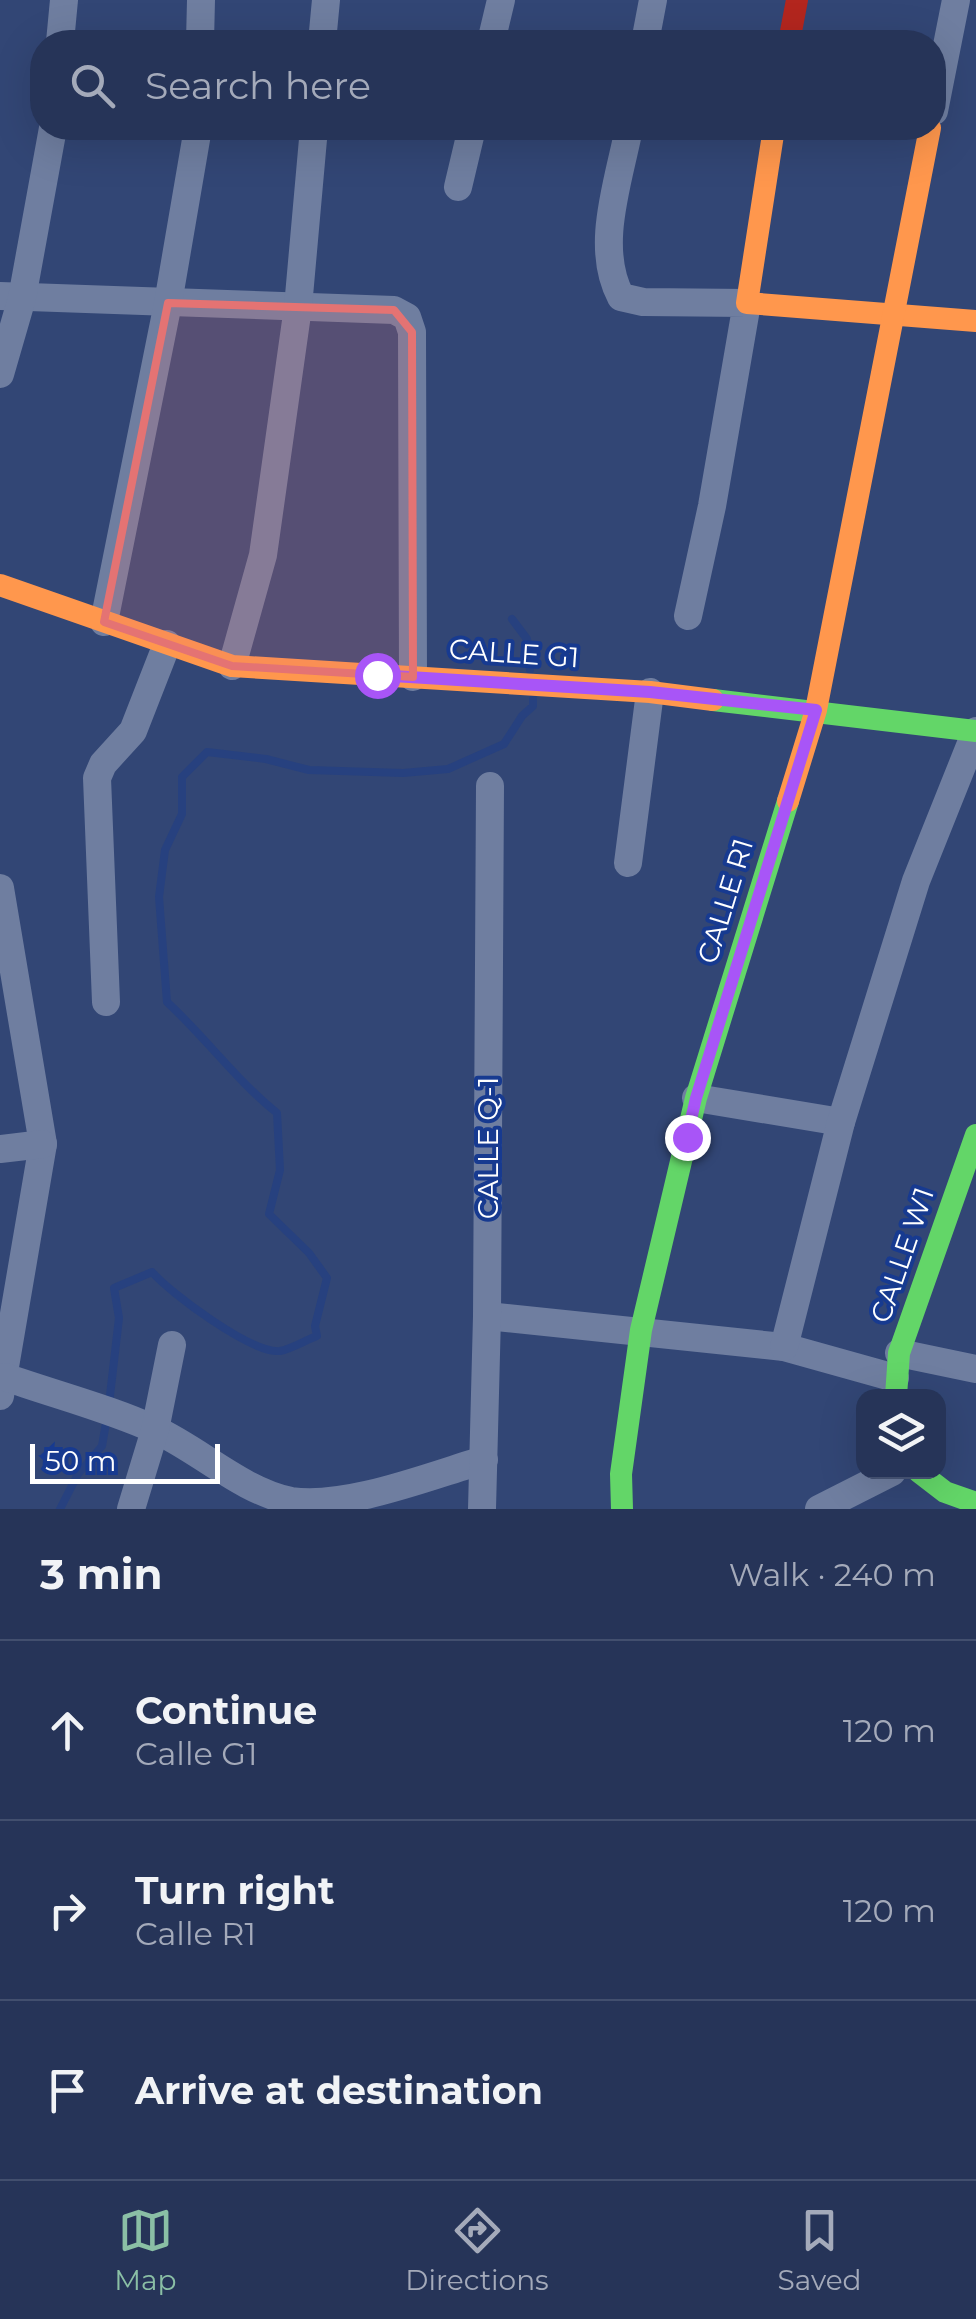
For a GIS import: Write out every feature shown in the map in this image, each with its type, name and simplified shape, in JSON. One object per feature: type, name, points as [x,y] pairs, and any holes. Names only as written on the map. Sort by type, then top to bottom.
[{"type":"street","points":[[61,30],[64,0]]},
{"type":"street","points":[[200,30],[201,0]]},
{"type":"street","points":[[323,30],[326,0]]},
{"type":"street","points":[[494,30],[500,0]]},
{"type":"street","points":[[647,30],[653,0]]},
{"type":"street","points":[[791,30],[797,0]]},
{"type":"street","points":[[946,50],[956,0]]},
{"type":"street","points":[[0,374],[11,297],[50,140]]},
{"type":"street","points":[[104,622],[168,303],[196,140]]},
{"type":"street","points":[[232,666],[263,555],[298,307],[313,140]]},
{"type":"street","points":[[458,187],[469,140]]},
{"type":"street","points":[[627,140],[608,238],[610,278],[620,297],[643,302],[747,303],[976,321]]},
{"type":"street","points":[[688,616],[712,506],[772,140]]},
{"type":"street","name":"CALLE R1","points":[[622,1509],[622,1474],[640,1330],[696,1098],[816,710],[928,140]]},
{"type":"street","points":[[11,297],[394,310],[407,317],[412,332],[413,677]]},
{"type":"street","name":"CALLE G1","points":[[0,586],[232,666],[650,692],[976,731]]},
{"type":"street","points":[[106,1002],[96,778],[103,764],[134,731],[168,644]]},
{"type":"street","points":[[628,864],[650,692]]},
{"type":"street","points":[[784,1347],[841,1122],[916,881],[976,731]]},
{"type":"street","name":"CALLE Q-1","points":[[482,1509],[490,786]]},
{"type":"street","points":[[0,888],[43,1144],[2,1386],[155,1430],[256,1488],[291,1501],[329,1502],[368,1494],[484,1460]]},
{"type":"street","points":[[696,1098],[841,1122]]},
{"type":"street","name":"CALLE W1","points":[[897,1376],[976,1135]]},
{"type":"street","points":[[0,1149],[43,1144]]},
{"type":"street","points":[[487,1316],[784,1347],[897,1376],[976,1369]]},
{"type":"street","points":[[131,1509],[155,1430],[172,1345]]},
{"type":"street","points":[[819,1509],[878,1479]]},
{"type":"street","points":[[928,1479],[944,1492],[976,1503]]},
{"type":"highlighted area","points":[[168,303],[394,310],[412,332],[413,677],[232,666],[104,622]]},
{"type":"waterway","points":[[512,619],[527,639],[530,670]]},
{"type":"waterway","points":[[109,1404],[119,1318],[114,1288],[152,1272],[232,1333],[280,1351],[317,1336],[315,1326],[327,1278],[309,1253],[269,1214],[280,1170],[277,1113],[167,1002],[159,897],[165,850],[182,814],[182,777],[207,752],[266,759],[309,770],[403,773],[448,769],[504,744],[533,706],[533,699]]},
{"type":"waterway","points":[[60,1509],[78,1474],[102,1446],[107,1417]]},
{"type":"traffic: fast","points":[[713,700],[976,731]]},
{"type":"traffic: fast","points":[[622,1509],[621,1474],[641,1330],[696,1098],[788,801]]},
{"type":"traffic: fast","points":[[896,1389],[899,1353],[976,1135]]},
{"type":"traffic: fast","points":[[928,1479],[945,1492],[976,1503]]},
{"type":"traffic: slow","points":[[772,140],[747,303],[976,321]]},
{"type":"traffic: slow","points":[[788,801],[816,710],[928,140]]},
{"type":"traffic: slow","points":[[0,585],[232,666],[650,692],[713,700]]},
{"type":"traffic: jam","points":[[791,30],[797,0]]},
{"type":"route","points":[[377,675],[650,692],[816,710],[687,1137]]}]
